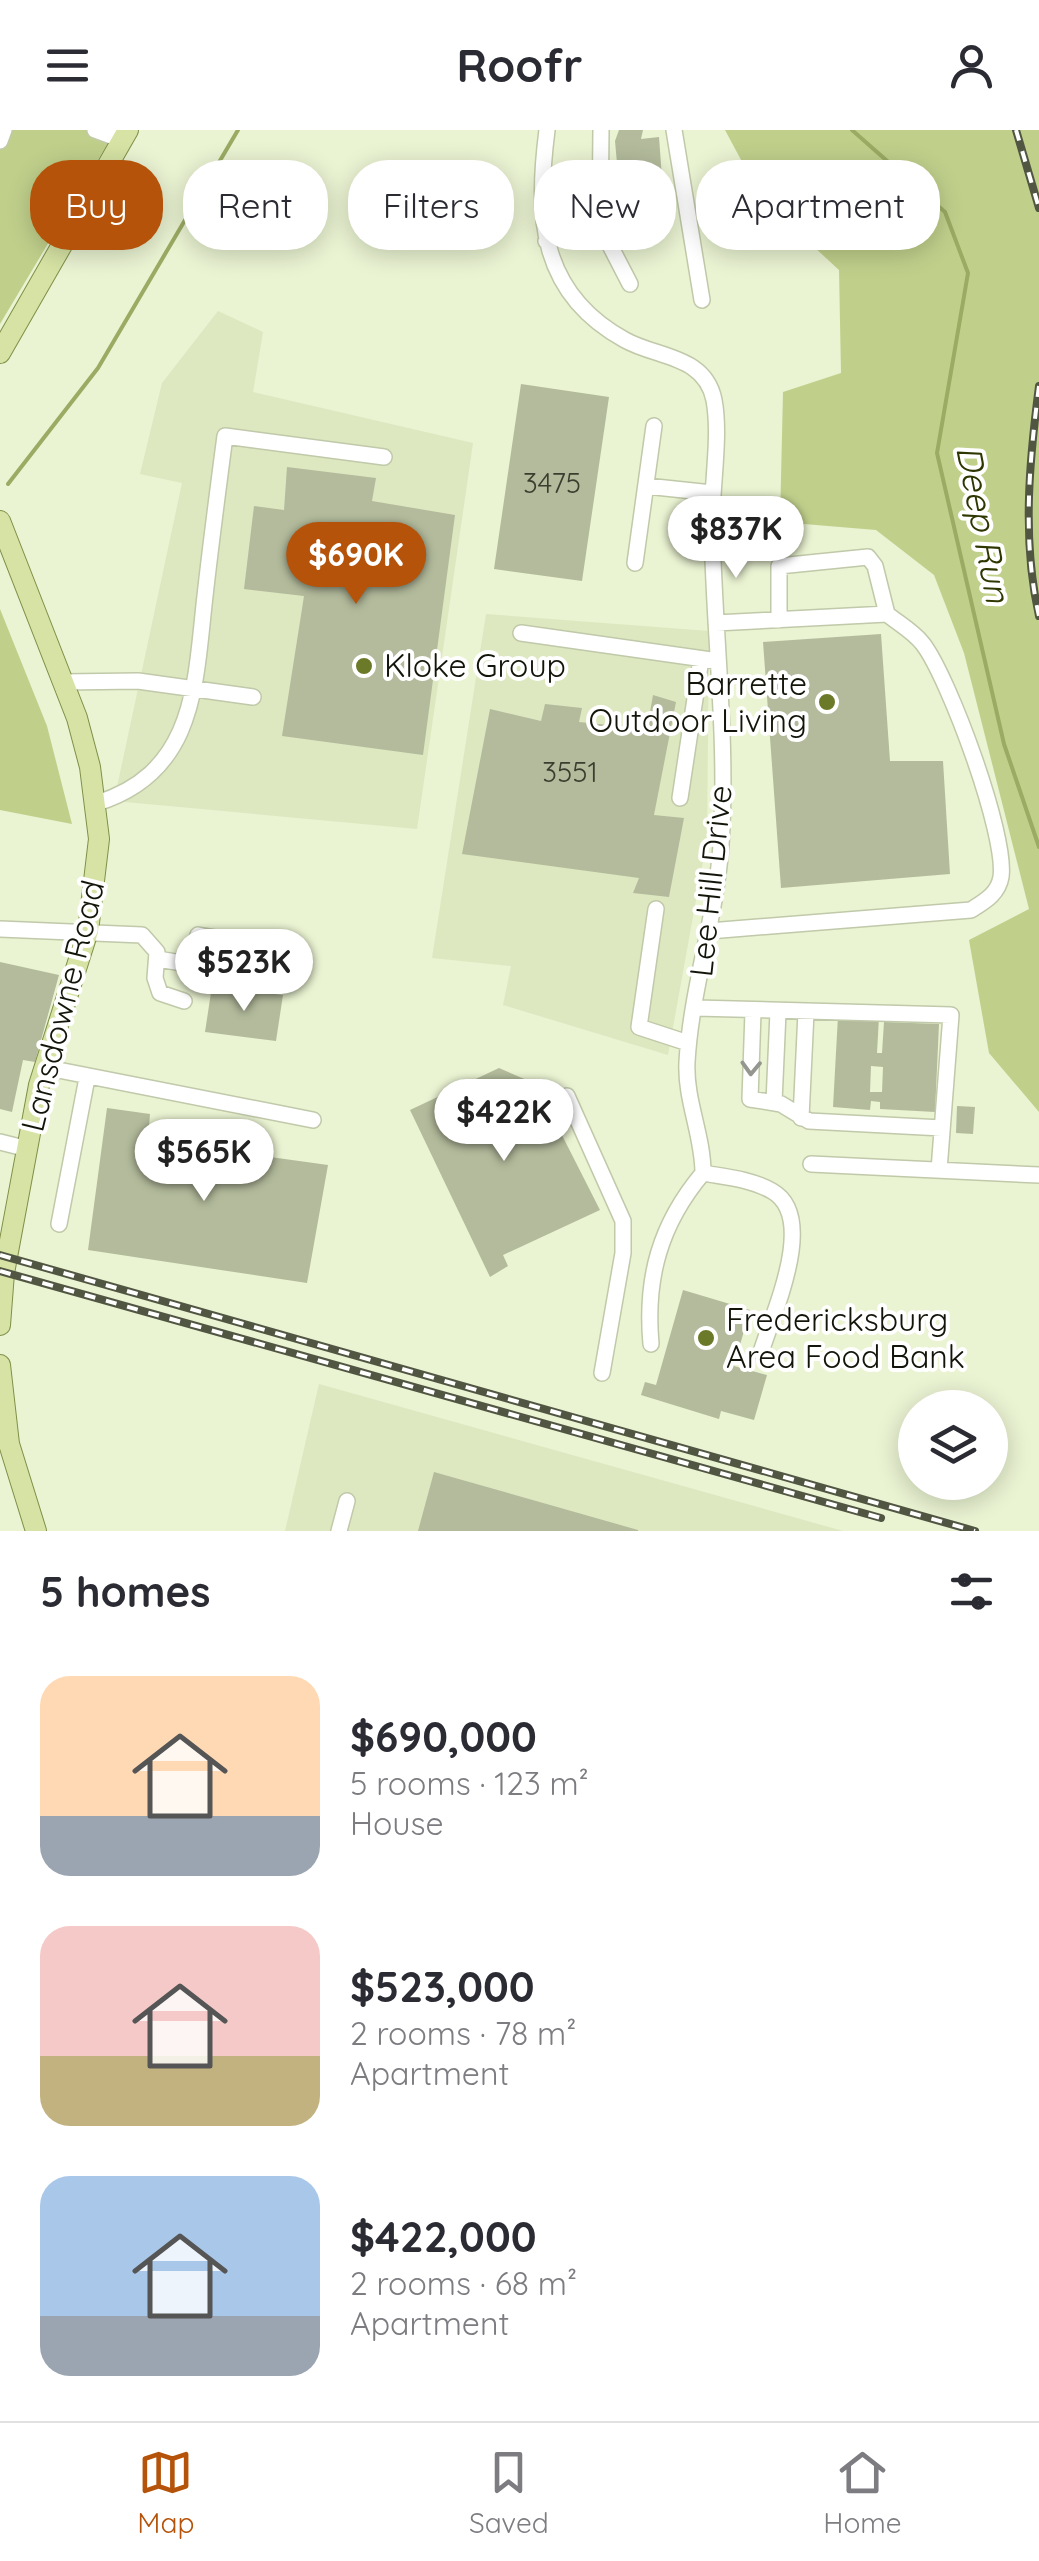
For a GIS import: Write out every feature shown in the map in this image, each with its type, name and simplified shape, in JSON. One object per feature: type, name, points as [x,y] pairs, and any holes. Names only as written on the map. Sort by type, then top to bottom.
[{"type":"main road","points":[[0,353],[125,135]]},
{"type":"main road","name":"Lansdowne Road","points":[[0,521],[64,682],[97,803],[98,873],[88,931],[44,1067],[4,1272],[0,1325]]},
{"type":"main road","points":[[0,1365],[9,1444],[36,1531]]},
{"type":"street","points":[[0,141],[4,130]]},
{"type":"street","points":[[96,130],[125,135]]},
{"type":"street","name":"Lee Hill Drive","points":[[544,160],[547,130]]},
{"type":"street","points":[[601,130],[601,160]]},
{"type":"street","points":[[674,130],[702,300]]},
{"type":"street","name":"Lee Hill Drive","points":[[551,250],[572,291],[610,330],[648,351],[684,361],[702,374],[715,408],[712,493],[724,804],[709,930],[688,1043],[686,1087],[703,1149],[703,1173]]},
{"type":"street","points":[[612,250],[630,284]]},
{"type":"street","points":[[634,563],[654,426]]},
{"type":"street","points":[[97,803],[130,789],[158,766],[182,729],[195,689],[225,436],[384,457]]},
{"type":"street","points":[[646,486],[712,493]]},
{"type":"street","points":[[709,930],[972,910],[993,896],[1001,876],[997,840],[960,716],[922,643],[888,614],[875,566],[868,558],[779,566],[779,620]]},
{"type":"street","points":[[716,624],[888,614]]},
{"type":"street","points":[[521,633],[718,661]]},
{"type":"street","points":[[680,798],[701,658]]},
{"type":"street","points":[[64,682],[138,682],[252,697]]},
{"type":"street","points":[[656,909],[639,1027],[688,1043]]},
{"type":"street","points":[[0,929],[142,935],[155,946],[155,978],[160,993],[184,1001]]},
{"type":"street","points":[[191,964],[198,934],[237,943],[271,943],[297,952]]},
{"type":"street","points":[[158,958],[229,970]]},
{"type":"street","points":[[696,1008],[951,1015],[939,1170]]},
{"type":"street","points":[[753,1012],[750,1099],[774,1102],[801,1118],[942,1128]]},
{"type":"street","points":[[774,1102],[778,1012]]},
{"type":"street","points":[[801,1118],[806,1012]]},
{"type":"street","points":[[44,1067],[313,1120]]},
{"type":"street","points":[[59,1224],[87,1078]]},
{"type":"street","points":[[567,1096],[623,1221],[623,1253],[602,1373]]},
{"type":"street","points":[[0,1142],[28,1149]]},
{"type":"street","points":[[812,1164],[1039,1175]]},
{"type":"street","points":[[651,1344],[648,1304],[667,1222],[703,1173],[745,1180],[774,1192],[787,1205],[794,1229],[791,1253],[762,1352]]},
{"type":"street","points":[[339,1531],[347,1502]]},
{"type":"shaded area","points":[[218,311],[263,332],[253,392],[473,443],[417,829],[114,801],[182,483],[140,474],[162,383]]},
{"type":"shaded area","points":[[486,614],[709,631],[707,839],[668,1055],[503,1005],[511,966],[432,958]]},
{"type":"shaded area","points":[[319,1384],[843,1531],[285,1531]]},
{"type":"green space","points":[[0,130],[87,130],[108,143],[98,160],[30,160],[30,250],[44,250],[0,324]]},
{"type":"green space","points":[[725,130],[1039,130],[1039,1112],[989,1053],[969,940],[1029,909],[964,653],[934,575],[876,530],[780,522],[783,392],[841,373],[839,270],[817,250],[940,250],[940,160],[741,160]]},
{"type":"green space","points":[[0,609],[47,726],[72,824],[0,810]]},
{"type":"building","points":[[619,130],[643,130],[641,139],[659,137],[661,160],[617,160],[615,141]]},
{"type":"building","points":[[521,384],[609,397],[582,581],[494,569]]},
{"type":"building","name":"Kloke Group","points":[[287,467],[376,478],[372,501],[455,515],[423,755],[282,736],[304,596],[244,589],[254,506],[284,510]]},
{"type":"building","name":"Barrette Outdoor Living","points":[[881,634],[890,761],[943,761],[950,874],[781,888],[763,642]]},
{"type":"building","points":[[653,695],[676,702],[654,815],[684,818],[669,897],[633,893],[639,878],[462,854],[490,709],[541,721],[545,704],[582,708],[579,722],[647,729]]},
{"type":"building","points":[[0,962],[59,975],[35,1062],[23,1060],[12,1112],[0,1109]]},
{"type":"building","points":[[212,986],[283,995],[276,1041],[205,1032]]},
{"type":"building","points":[[838,1016],[879,1017],[877,1053],[882,1053],[884,1022],[939,1024],[935,1112],[880,1109],[880,1102],[871,1101],[870,1110],[833,1107]],"holes":[[[871,1066],[883,1067],[882,1092],[870,1092]]]},
{"type":"building","points":[[499,1068],[536,1084],[600,1210],[503,1255],[508,1266],[490,1277],[410,1110]]},
{"type":"building","points":[[957,1106],[975,1107],[973,1134],[956,1133]]},
{"type":"building","points":[[107,1108],[150,1114],[148,1140],[328,1165],[307,1283],[88,1250]]},
{"type":"building","name":"Fredericksburg Area Food Bank","points":[[683,1290],[750,1310],[734,1366],[767,1375],[754,1420],[721,1411],[719,1419],[641,1395],[645,1382],[656,1385]]},
{"type":"building","points":[[434,1472],[638,1530],[638,1531],[418,1531]]},
{"type":"waterway","points":[[8,484],[98,368],[238,130]]},
{"type":"waterway","name":"Deep Run","points":[[852,130],[945,212],[968,273],[937,453],[1004,744],[1039,847]]},
{"type":"railway","points":[[1016,130],[1039,208]]},
{"type":"railway","points":[[1039,386],[1029,502],[1030,559],[1039,616]]},
{"type":"railway","points":[[0,1255],[975,1531]]},
{"type":"railway","points":[[0,1271],[881,1518]]},
{"type":"place","name":"Kloke Group","points":[[364,666]]},
{"type":"place","name":"Barrette Outdoor Living","points":[[827,702]]},
{"type":"place","name":"Fredericksburg Area Food Bank","points":[[706,1338]]}]
